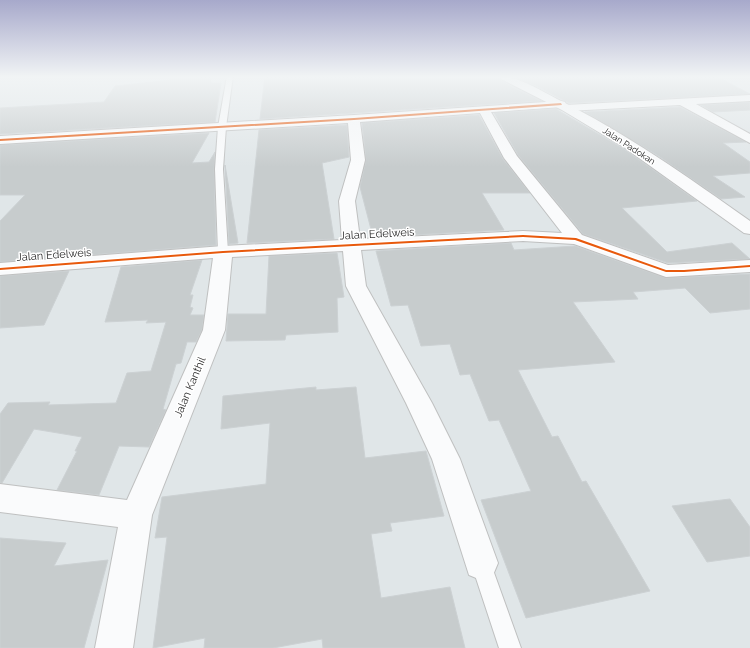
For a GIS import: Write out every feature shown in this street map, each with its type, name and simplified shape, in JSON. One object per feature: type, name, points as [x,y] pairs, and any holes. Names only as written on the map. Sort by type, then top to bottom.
[{"type":"street","points":[[0,140],[354,120],[484,110],[559,106]]},
{"type":"street","name":"Jalan Padokan","points":[[564,106],[620,139],[749,228]]},
{"type":"street","points":[[691,106],[750,139]]},
{"type":"street","points":[[734,106],[742,110]]},
{"type":"street","points":[[484,110],[511,158],[576,239]]},
{"type":"street","points":[[354,120],[358,160],[347,202],[356,286],[419,403],[446,459],[481,563]]},
{"type":"street","name":"Jalan Edelweis","points":[[0,269],[223,252],[523,236],[576,239],[666,271],[684,272],[750,266]]},
{"type":"street","name":"Jalan Kanthil","points":[[114,648],[136,515],[214,330],[223,252]]},
{"type":"street","points":[[0,498],[136,515]]},
{"type":"lane","points":[[223,252],[219,169],[225,106]]},
{"type":"lane","points":[[481,563],[510,648]]},
{"type":"building","points":[[31,106],[217,106],[215,122],[0,134],[0,108]]},
{"type":"building","points":[[261,106],[459,106],[260,119]]},
{"type":"building","points":[[703,106],[750,106],[750,110],[713,112]]},
{"type":"building","points":[[680,107],[746,142],[723,143],[750,162],[750,173],[713,176],[745,197],[721,199],[657,155],[585,112]]},
{"type":"building","points":[[556,109],[624,149],[697,201],[622,208],[667,252],[732,243],[750,259],[668,263],[583,234],[518,155],[494,113]]},
{"type":"building","points":[[479,115],[503,159],[530,193],[482,193],[504,230],[373,237],[360,187],[366,160],[362,123]]},
{"type":"building","points":[[347,125],[349,157],[322,163],[334,239],[247,243],[259,130]]},
{"type":"building","points":[[209,133],[192,163],[209,162],[215,152],[216,245],[0,262],[0,221],[25,195],[0,195],[0,145]]},
{"type":"building","points":[[225,165],[238,243],[229,244]]},
{"type":"building","points":[[511,243],[514,250],[575,246],[666,278],[750,274],[750,309],[710,313],[685,288],[633,292],[638,299],[573,302],[615,362],[518,370],[552,437],[558,436],[582,482],[586,481],[650,591],[526,618],[481,500],[531,491],[499,420],[489,421],[470,374],[460,375],[450,344],[421,346],[408,305],[391,306],[376,251]]},
{"type":"building","points":[[337,253],[344,297],[337,298],[338,332],[286,335],[285,340],[226,341],[228,314],[266,314],[269,256]]},
{"type":"building","points":[[202,260],[190,295],[193,295],[190,307],[193,308],[190,315],[204,315],[202,330],[196,342],[187,342],[181,363],[176,364],[163,409],[166,410],[149,447],[119,446],[99,495],[57,490],[77,451],[75,451],[82,437],[34,429],[2,483],[0,483],[0,414],[8,403],[50,402],[48,405],[116,403],[127,373],[151,371],[166,322],[146,323],[148,320],[105,322],[121,267]]},
{"type":"building","points":[[69,271],[44,325],[0,328],[0,276]]},
{"type":"building","points":[[316,387],[316,390],[356,387],[365,458],[426,451],[444,516],[390,523],[392,531],[371,534],[381,598],[450,587],[465,648],[323,648],[322,639],[273,648],[204,648],[205,638],[153,648],[167,537],[155,538],[162,497],[266,484],[270,423],[221,429],[223,396]]},
{"type":"building","points":[[730,499],[750,527],[750,556],[707,562],[672,506]]},
{"type":"building","points":[[0,538],[66,543],[54,566],[108,560],[84,648],[0,648]]},
{"type":"cycle path","points":[[0,140],[354,119],[530,106]]},
{"type":"cycle path","points":[[0,269],[223,252],[523,236],[576,239],[666,271],[750,266]]}]
